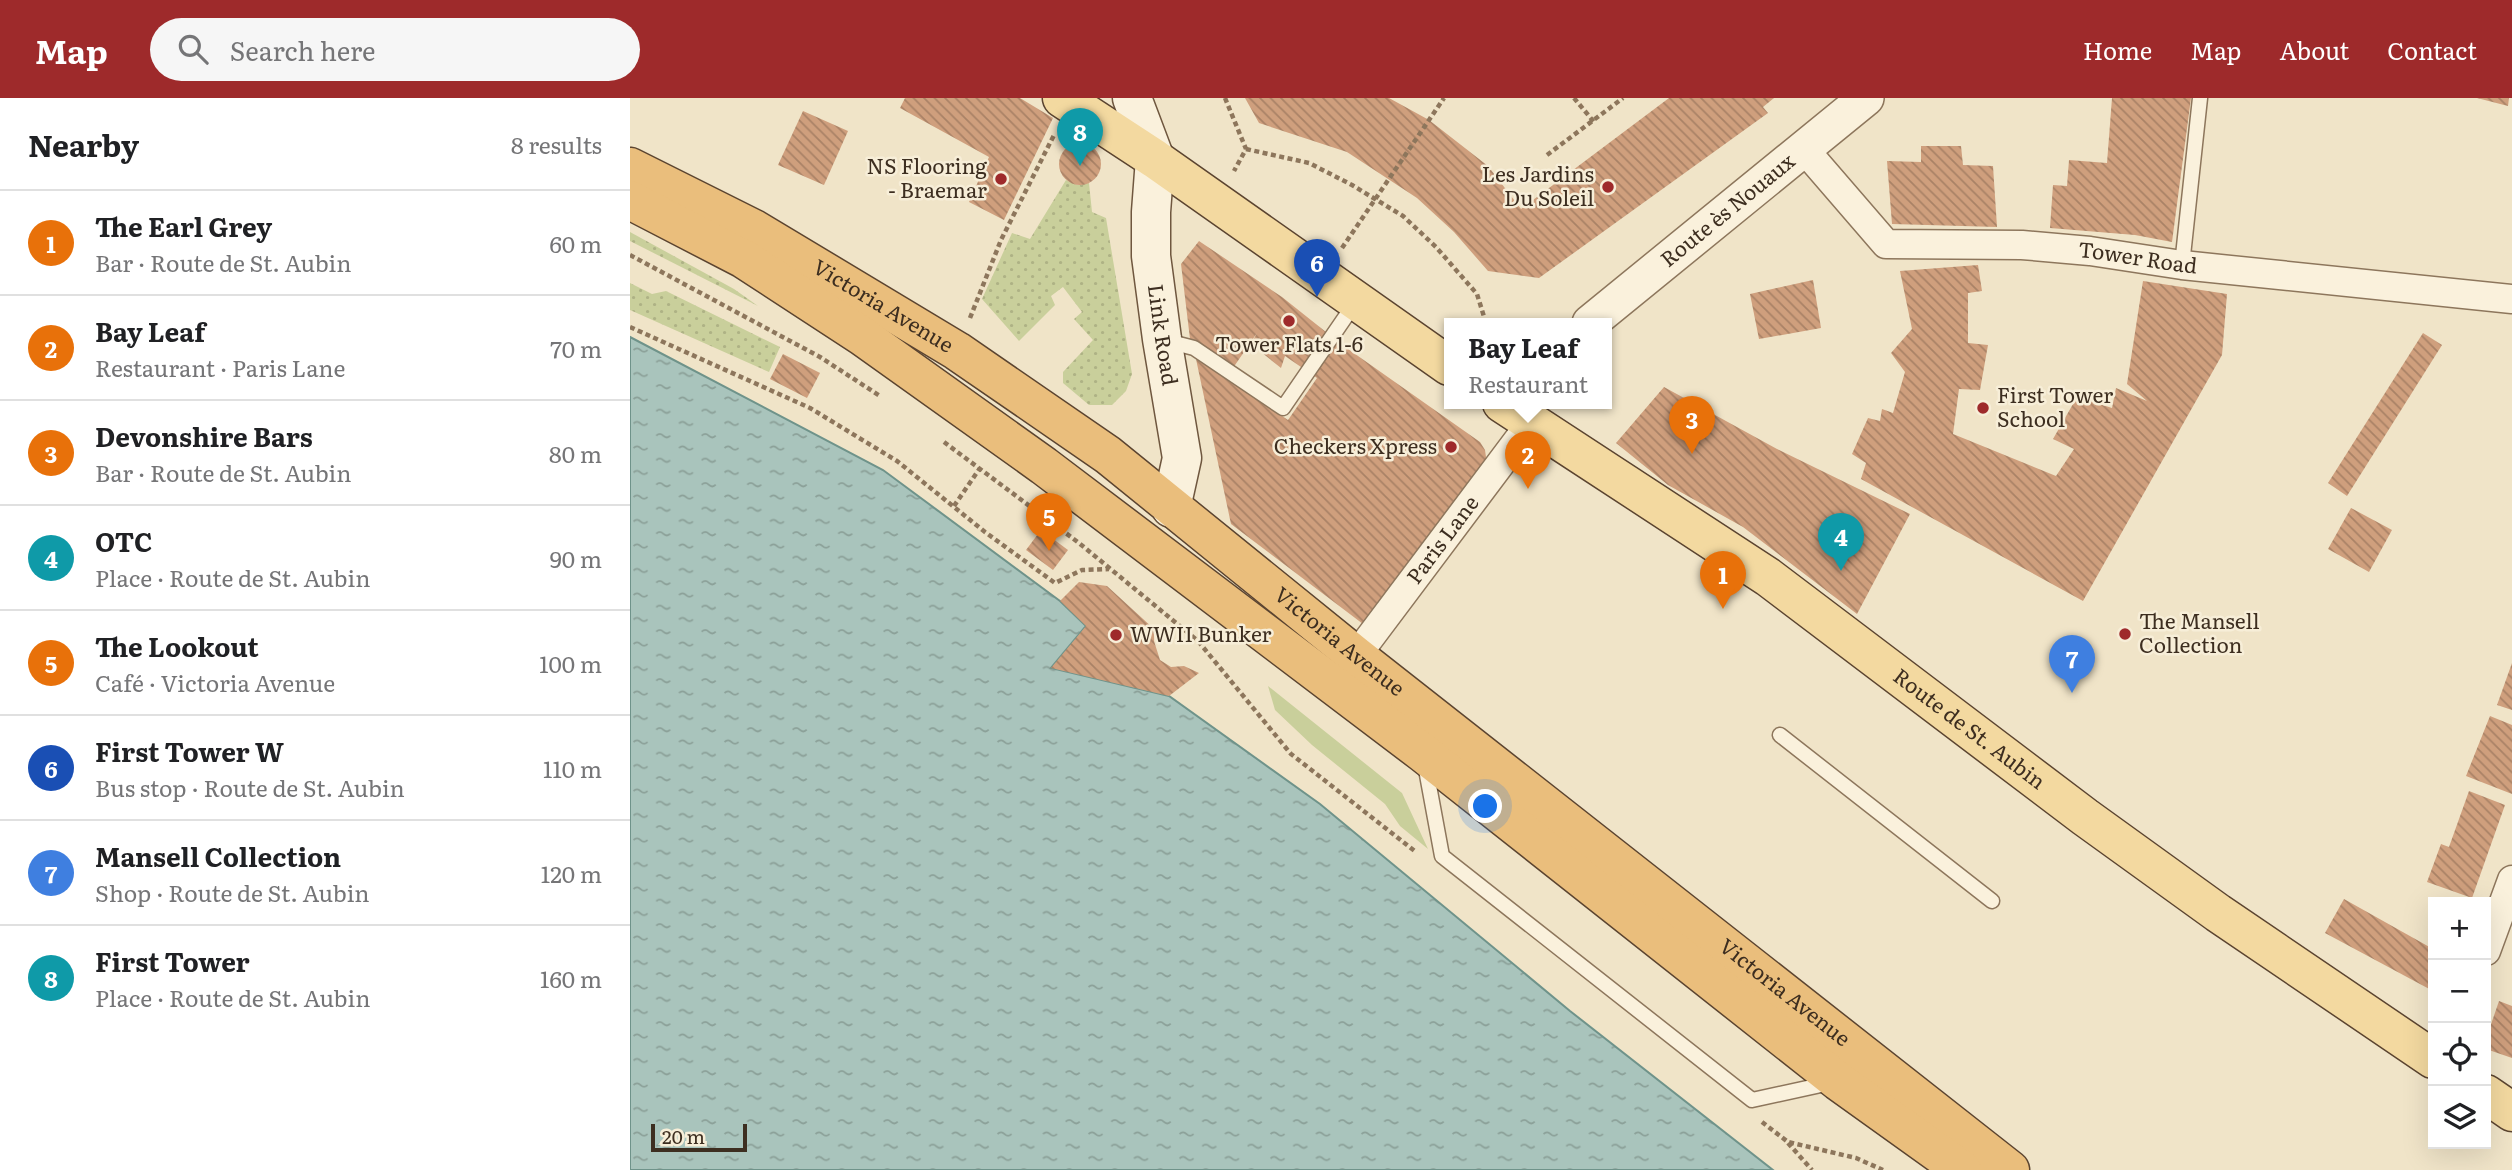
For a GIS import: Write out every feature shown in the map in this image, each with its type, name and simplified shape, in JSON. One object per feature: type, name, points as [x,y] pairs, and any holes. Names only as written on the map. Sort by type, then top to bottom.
[{"type":"highway","name":"Victoria Avenue","points":[[630,167],[754,229],[957,351],[1108,455],[1171,509],[1356,656],[2010,1170]]},
{"type":"highway","name":"Victoria Avenue","points":[[630,200],[744,259],[862,336],[1005,438],[1149,543],[1423,753],[1838,1082],[1962,1170]]},
{"type":"highway","points":[[1149,543],[1171,509]]},
{"type":"main road","points":[[1132,98],[1154,159]]},
{"type":"main road","points":[[1066,101],[1154,159],[1444,362]]},
{"type":"main road","name":"Link Road","points":[[1154,159],[1151,256],[1182,458],[1171,509]]},
{"type":"main road","name":"Route de St. Aubin","points":[[1517,413],[1768,577],[2085,817],[2207,905],[2428,1056]]},
{"type":"main road","points":[[2491,1097],[2512,1112]]},
{"type":"street","name":"Route ès Nouaux","points":[[1596,318],[1866,98]]},
{"type":"street","name":"Tower Road","points":[[1804,149],[1886,244],[2022,245],[2090,251],[2182,265],[2512,299]]},
{"type":"street","name":"Paris Lane","points":[[1356,656],[1517,413]]},
{"type":"street","points":[[2491,937],[2512,880]]},
{"type":"lane","points":[[2182,265],[2200,98]]},
{"type":"lane","points":[[1162,339],[1194,348],[1283,408],[1357,301]]},
{"type":"lane","points":[[1780,735],[1992,901]]},
{"type":"lane","points":[[1423,753],[1442,856],[1752,1100],[1838,1082]]},
{"type":"path","points":[[1226,98],[1246,149]]},
{"type":"path","points":[[1321,276],[1444,98]]},
{"type":"path","points":[[1574,98],[1594,122]]},
{"type":"path","points":[[1547,155],[1623,98]]},
{"type":"path","points":[[957,351],[1001,240],[1066,101]]},
{"type":"path","points":[[1246,149],[1309,163],[1403,216],[1436,247],[1477,294],[1484,318]]},
{"type":"path","points":[[1216,202],[1246,149]]},
{"type":"path","points":[[630,256],[820,357],[883,398]]},
{"type":"path","points":[[630,327],[810,408],[897,461],[1055,583],[1082,570],[1110,569],[936,436]]},
{"type":"path","points":[[954,506],[1005,438]]},
{"type":"path","points":[[1788,1142],[1812,1170]]},
{"type":"green space","points":[[1066,180],[1077,185],[1089,183],[1092,212],[1106,218],[1132,374],[1126,391],[1112,405],[1089,405],[1063,383],[1063,372],[1093,340],[1074,319],[1082,312],[1063,287],[1051,296],[1055,305],[1019,341],[982,299],[1012,233],[1030,239]]},
{"type":"green space","points":[[630,232],[734,289],[758,306],[630,241]]},
{"type":"green space","points":[[630,283],[652,294],[666,291],[780,347],[769,372],[630,310]]},
{"type":"green space","points":[[1268,686],[1402,793],[1428,849],[1400,826],[1385,804],[1312,745],[1275,710]]},
{"type":"water","points":[[630,337],[883,470],[1060,601],[1086,626],[1051,668],[1169,696],[1320,804],[1570,1011],[1773,1170],[630,1170]]},
{"type":"building","points":[[905,98],[1020,98],[1053,118],[1004,220],[969,202],[989,157],[900,108]]},
{"type":"building","name":"Les Jardins Du Soleil","points":[[1245,98],[1389,98],[1429,120],[1488,166],[1521,209],[1669,98],[1774,98],[1763,107],[1768,113],[1539,278],[1488,271],[1454,232],[1417,198],[1347,152],[1259,123]]},
{"type":"building","points":[[2112,98],[2191,98],[2172,242],[2135,235],[2050,228],[2053,185],[2067,186],[2069,160],[2107,163]]},
{"type":"building","points":[[2477,98],[2509,98],[2508,106]]},
{"type":"building","points":[[803,111],[848,131],[824,185],[778,165]]},
{"type":"building","points":[[1080,143],[1095,149],[1101,164],[1095,179],[1080,185],[1065,179],[1059,164],[1065,149]]},
{"type":"building","points":[[1921,146],[1961,146],[1963,165],[1993,166],[1997,227],[1892,224],[1887,161],[1921,162]]},
{"type":"building","points":[[1199,241],[1282,297],[1341,344],[1480,442],[1485,450],[1487,464],[1363,624],[1231,524],[1196,359],[1288,420],[1317,378],[1285,356],[1281,368],[1251,344],[1257,333],[1233,368],[1190,339],[1181,264]]},
{"type":"building","name":"First Tower School","points":[[1978,265],[1982,291],[1968,293],[1968,343],[1988,345],[1980,390],[1959,389],[1953,434],[2056,476],[2074,449],[2053,439],[2077,397],[2112,408],[2116,388],[2147,401],[2127,384],[2143,281],[2227,294],[2222,355],[2083,601],[1861,479],[1866,463],[1852,454],[1868,418],[1880,421],[1882,409],[1893,413],[1905,372],[1891,353],[1912,329],[1900,271]]},
{"type":"building","points":[[1813,280],[1821,328],[1759,339],[1750,294]]},
{"type":"building","points":[[2423,333],[2442,345],[2347,496],[2328,483]]},
{"type":"building","points":[[783,354],[820,373],[807,398],[770,379]]},
{"type":"building","points":[[1664,387],[1777,449],[1910,514],[1857,614],[1743,527],[1668,485],[1616,443]]},
{"type":"building","points":[[2351,508],[2392,530],[2369,572],[2328,549]]},
{"type":"building","points":[[1041,530],[1068,550],[1053,570],[1026,550]]},
{"type":"building","name":"WWII Bunker","points":[[1079,582],[1107,586],[1154,629],[1154,641],[1160,660],[1171,667],[1184,666],[1199,673],[1169,696],[1051,668],[1086,626],[1060,601]]},
{"type":"building","points":[[2512,663],[2512,710],[2497,705]]},
{"type":"building","points":[[2490,716],[2512,725],[2512,794],[2466,776]]},
{"type":"building","points":[[2469,791],[2505,805],[2472,897],[2427,882],[2441,844],[2449,847]]},
{"type":"building","points":[[2344,899],[2428,946],[2428,988],[2325,933]]},
{"type":"building","points":[[2499,1001],[2512,1006],[2512,1058],[2491,1051],[2491,1024]]},
{"type":"place","name":"First Tower","points":[[1080,166]]},
{"type":"place","name":"NS Flooring - Braemar","points":[[1001,179]]},
{"type":"place","name":"Les Jardins Du Soleil","points":[[1608,187]]},
{"type":"place","name":"First Tower W","points":[[1317,297]]},
{"type":"place","name":"Tower Flats 1-6","points":[[1289,321]]},
{"type":"place","name":"First Tower School","points":[[1983,408]]},
{"type":"place","name":"Checkers Xpress","points":[[1451,447]]},
{"type":"place","name":"Devonshire Bars","points":[[1692,454]]},
{"type":"place","name":"Bay Leaf","points":[[1528,489]]},
{"type":"place","name":"The Lookout","points":[[1049,551]]},
{"type":"place","name":"OTC","points":[[1841,571]]},
{"type":"place","name":"The Earl Grey","points":[[1723,609]]},
{"type":"place","name":"The Mansell Collection","points":[[2125,634]]},
{"type":"place","name":"WWII Bunker","points":[[1116,635]]},
{"type":"place","name":"Mansell Collection","points":[[2072,693]]}]
